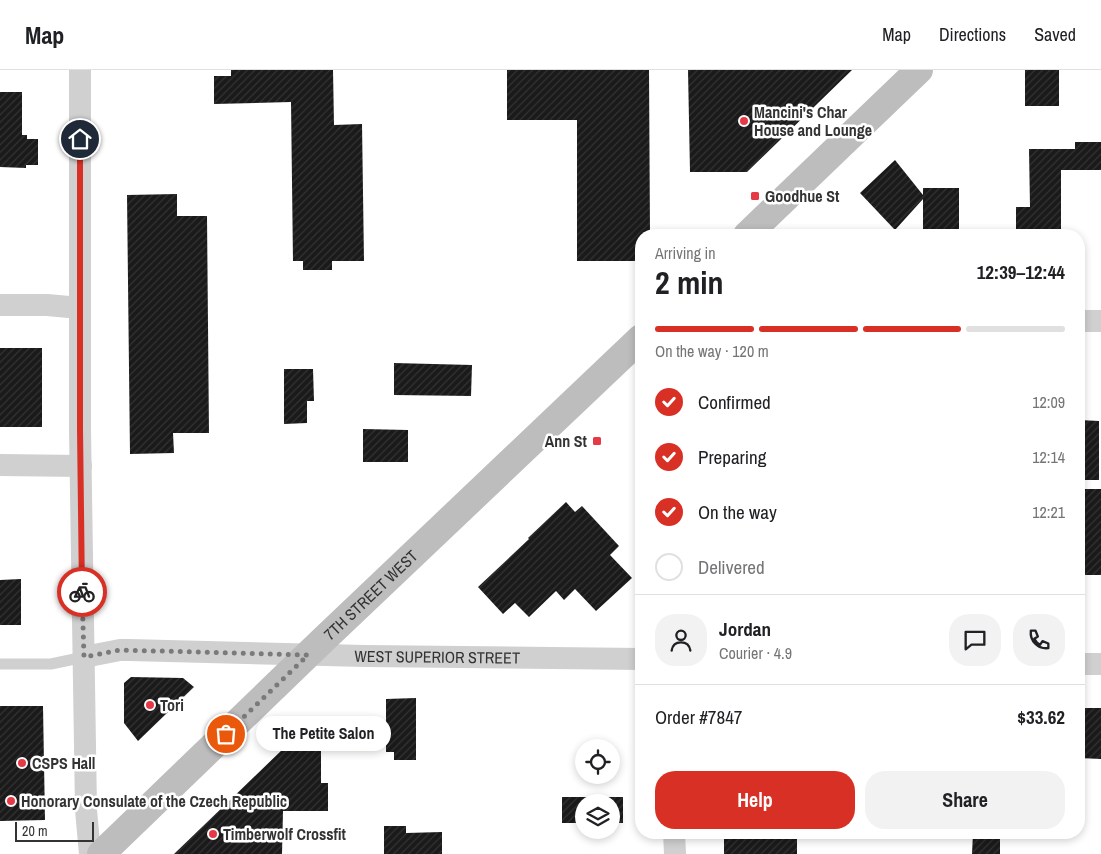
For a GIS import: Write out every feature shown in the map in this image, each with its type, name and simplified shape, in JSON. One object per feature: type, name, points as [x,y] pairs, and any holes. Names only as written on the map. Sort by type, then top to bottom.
[{"type":"main road","points":[[753,229],[919,70]]},
{"type":"main road","name":"7TH STREET WEST","points":[[101,854],[635,344]]},
{"type":"street","points":[[80,70],[81,466],[86,810],[90,854]]},
{"type":"street","points":[[0,305],[47,305],[80,308]]},
{"type":"street","points":[[1085,321],[1101,321]]},
{"type":"street","points":[[0,465],[81,466]]},
{"type":"street","name":"WEST SUPERIOR STREET","points":[[84,657],[120,650],[365,656],[635,659]]},
{"type":"street","points":[[1085,664],[1101,664]]},
{"type":"street","points":[[674,839],[675,854]]},
{"type":"lane","points":[[0,664],[51,664],[84,657]]},
{"type":"building","points":[[231,70],[333,70],[334,125],[362,124],[364,261],[332,261],[332,270],[303,270],[303,261],[293,261],[291,102],[214,104],[214,76],[231,76]]},
{"type":"building","points":[[507,70],[649,70],[650,229],[635,229],[635,261],[577,261],[577,120],[507,120]]},
{"type":"building","name":"Mancini's Char House and Lounge","points":[[688,70],[852,70],[747,172],[690,172]]},
{"type":"building","points":[[1025,70],[1059,70],[1059,106],[1025,106]]},
{"type":"building","points":[[0,92],[22,92],[22,135],[27,135],[27,139],[38,139],[38,165],[26,165],[26,168],[0,167]]},
{"type":"building","points":[[1075,142],[1101,142],[1101,170],[1061,170],[1061,229],[1016,229],[1016,207],[1030,207],[1029,149],[1075,149]]},
{"type":"building","points":[[895,160],[923,195],[923,188],[959,188],[959,229],[923,229],[923,199],[894,229],[860,193]]},
{"type":"building","points":[[177,194],[177,216],[207,216],[209,433],[173,433],[174,453],[130,454],[127,195]]},
{"type":"building","points":[[0,348],[42,348],[42,427],[0,427]]},
{"type":"building","points":[[394,363],[472,365],[471,396],[394,395]]},
{"type":"building","points":[[284,369],[313,369],[314,401],[307,401],[307,423],[284,424]]},
{"type":"building","points":[[1085,420],[1099,421],[1099,480],[1085,480]]},
{"type":"building","points":[[363,429],[408,430],[408,462],[363,462]]},
{"type":"building","points":[[1085,489],[1101,489],[1101,575],[1085,575]]},
{"type":"building","points":[[566,502],[575,512],[582,506],[619,546],[610,555],[632,578],[596,611],[575,589],[564,600],[556,591],[529,617],[515,603],[503,614],[478,587]]},
{"type":"building","points":[[21,579],[21,625],[0,625],[0,580]]},
{"type":"building","name":"Tori","points":[[131,677],[183,678],[194,687],[138,741],[124,723],[124,683]]},
{"type":"building","points":[[416,698],[416,760],[394,760],[394,752],[386,752],[386,699]]},
{"type":"building","name":"CSPS Hall","points":[[0,706],[43,706],[45,820],[0,821]]},
{"type":"building","points":[[1085,708],[1101,708],[1101,759],[1085,758]]},
{"type":"building","points":[[283,749],[321,750],[321,783],[328,783],[328,811],[283,811],[282,854],[174,854]]},
{"type":"building","points":[[562,797],[575,797],[575,823],[562,823]]},
{"type":"building","points":[[620,797],[623,797],[623,823],[620,823]]},
{"type":"building","points":[[384,826],[406,826],[406,833],[442,832],[442,854],[384,854]]},
{"type":"building","points":[[724,839],[797,839],[797,854],[724,854]]},
{"type":"building","points":[[973,839],[1000,839],[1000,854],[972,854]]},
{"type":"way so far","points":[[82,592],[84,657],[120,650],[308,655],[226,734]]},
{"type":"place","name":"Mancini's Char House and Lounge","points":[[744,121]]},
{"type":"place","name":"Goodhue St","points":[[755,196]]},
{"type":"place","name":"Ann St","points":[[597,441]]},
{"type":"place","name":"Tori","points":[[150,705]]},
{"type":"place","name":"The Petite Salon","points":[[226,734]]},
{"type":"place","name":"CSPS Hall","points":[[22,763]]},
{"type":"place","name":"Honorary Consulate of the Czech Republic","points":[[11,801]]},
{"type":"place","name":"Timberwolf Crossfit","points":[[213,834]]},
{"type":"route","points":[[80,139],[82,592]]}]
